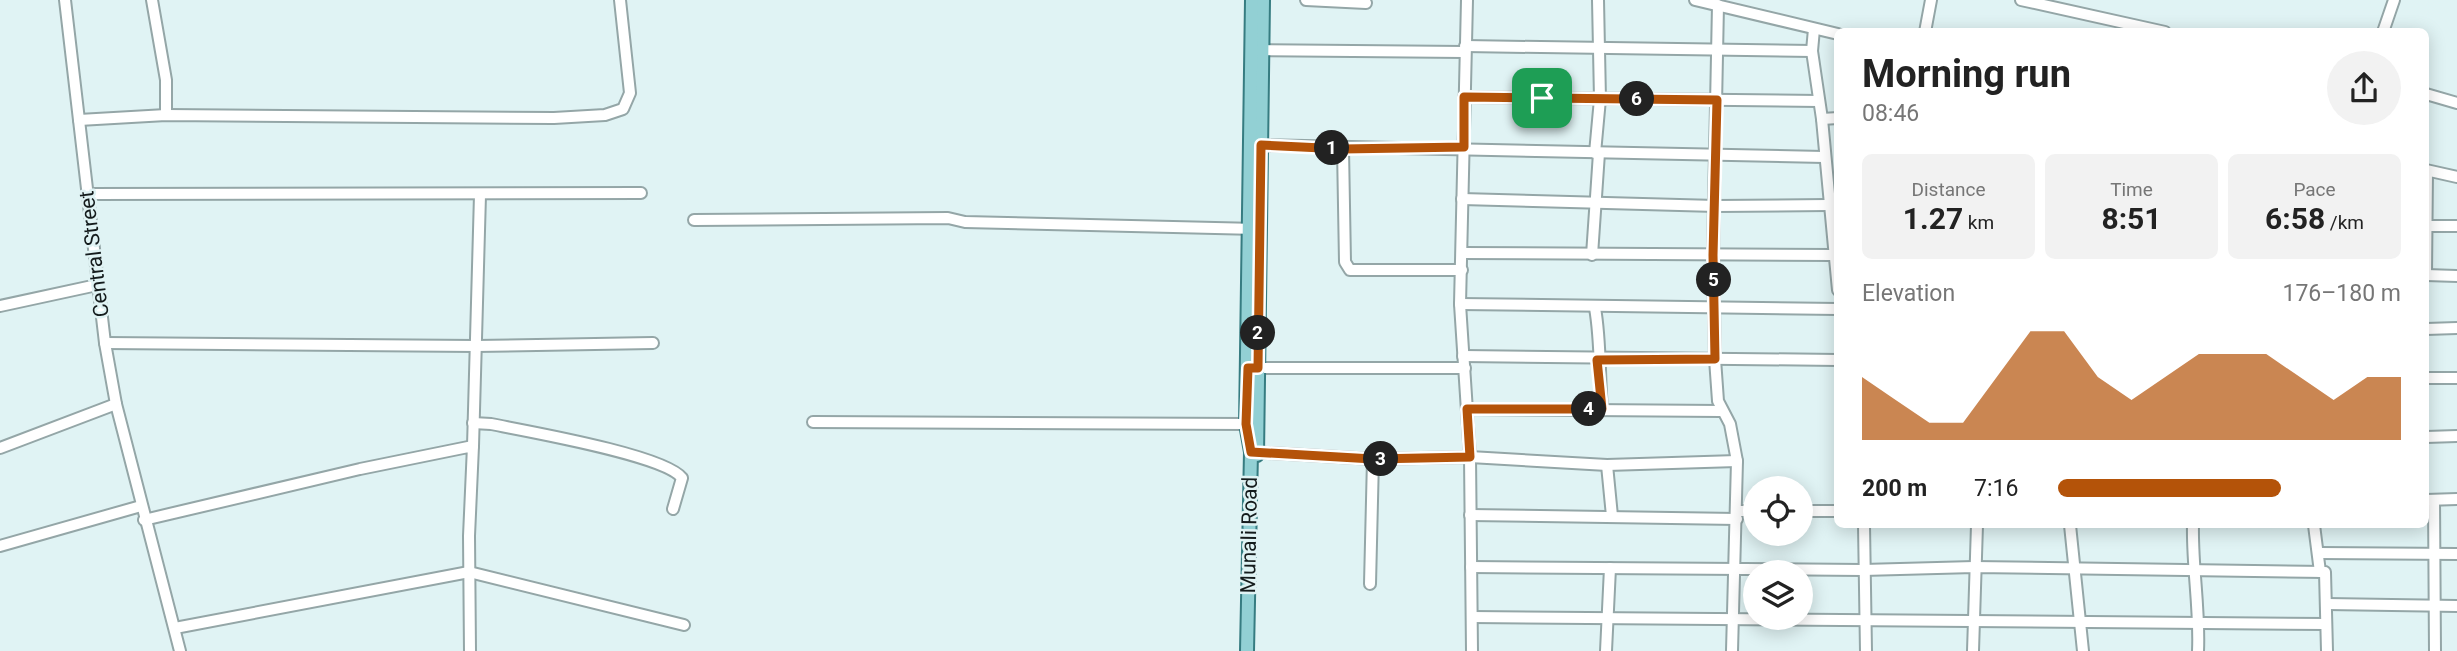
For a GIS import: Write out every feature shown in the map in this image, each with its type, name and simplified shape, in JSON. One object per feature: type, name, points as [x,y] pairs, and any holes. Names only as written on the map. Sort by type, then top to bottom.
[{"type":"main road","name":"Munali Road","points":[[1252,0],[1257,50]]},
{"type":"main road","name":"Munali Road","points":[[1255,651],[1255,145],[1257,50],[1263,0]]},
{"type":"main road","name":"Munali Road","points":[[1247,651],[1254,452],[1246,424],[1253,368]]},
{"type":"street","name":"Central Street","points":[[65,0],[105,343],[116,404],[180,651]]},
{"type":"street","points":[[152,0],[166,80],[166,115]]},
{"type":"street","points":[[79,120],[166,115],[554,118],[605,115],[623,109],[630,93],[620,0]]},
{"type":"street","points":[[1306,0],[1366,3]]},
{"type":"street","points":[[1467,0],[1460,304],[1470,457],[1472,651]]},
{"type":"street","points":[[1592,255],[1600,99],[1598,0]]},
{"type":"street","points":[[1695,0],[1834,33]]},
{"type":"street","points":[[1926,28],[1931,0]]},
{"type":"street","points":[[2021,0],[2147,28]]},
{"type":"street","points":[[2385,28],[2394,0]]},
{"type":"street","points":[[1718,5],[1713,255],[1715,359],[1721,411],[1730,424],[1737,461],[1732,651]]},
{"type":"street","points":[[1814,29],[1812,51],[1822,118],[1828,205],[1834,220],[1834,261]]},
{"type":"street","points":[[1257,50],[1598,48],[1812,51]]},
{"type":"street","points":[[2429,95],[2457,103]]},
{"type":"street","points":[[1464,97],[1819,101]]},
{"type":"street","points":[[1822,118],[1834,118]]},
{"type":"street","points":[[1255,145],[1343,149],[1464,147],[1597,153],[1824,157]]},
{"type":"street","points":[[1343,149],[1345,262],[1350,270],[1462,270]]},
{"type":"street","points":[[1825,170],[1834,170]]},
{"type":"street","points":[[2429,171],[2457,177]]},
{"type":"street","points":[[87,194],[640,193]]},
{"type":"street","points":[[470,651],[469,572],[480,195]]},
{"type":"street","points":[[1462,199],[1716,206],[1828,205]]},
{"type":"street","points":[[694,220],[948,218],[965,222],[1254,229]]},
{"type":"street","points":[[2429,226],[2457,226]]},
{"type":"street","points":[[1462,253],[1833,255]]},
{"type":"street","points":[[2429,275],[2457,276]]},
{"type":"street","points":[[0,306],[97,285]]},
{"type":"street","points":[[1460,304],[1595,308],[1714,306],[1834,309]]},
{"type":"street","points":[[1595,308],[1600,335],[1597,360],[1602,409]]},
{"type":"street","points":[[2429,329],[2457,328]]},
{"type":"street","points":[[105,343],[476,346],[653,343]]},
{"type":"street","points":[[1463,356],[1597,360],[1834,360]]},
{"type":"street","points":[[1253,368],[1465,368]]},
{"type":"street","points":[[2429,378],[2457,378]]},
{"type":"street","points":[[0,448],[116,404]]},
{"type":"street","points":[[1467,409],[1721,411]]},
{"type":"street","points":[[813,422],[1246,424]]},
{"type":"street","points":[[473,423],[491,424],[585,444],[676,470],[682,478],[673,509]]},
{"type":"street","points":[[2429,437],[2457,436]]},
{"type":"street","points":[[145,520],[360,469],[473,446]]},
{"type":"street","points":[[1254,452],[1373,459],[1470,457],[1608,465],[1737,461]]},
{"type":"street","points":[[1370,584],[1373,459]]},
{"type":"street","points":[[1608,465],[1612,516]]},
{"type":"street","points":[[2435,651],[2435,554],[2430,500],[2457,499]]},
{"type":"street","points":[[0,546],[141,506]]},
{"type":"street","points":[[1813,511],[1834,511]]},
{"type":"street","points":[[1470,515],[1743,514]]},
{"type":"street","points":[[1864,528],[1866,651]]},
{"type":"street","points":[[1973,651],[1977,528]]},
{"type":"street","points":[[2070,528],[2083,651]]},
{"type":"street","points":[[2193,528],[2192,570],[2199,623],[2198,651]]},
{"type":"street","points":[[2315,528],[2320,572]]},
{"type":"street","points":[[2319,553],[2457,554]]},
{"type":"street","points":[[1471,568],[1863,570],[1974,567],[2320,572],[2326,574],[2327,651]]},
{"type":"street","points":[[1606,651],[1609,568]]},
{"type":"street","points":[[174,628],[469,572],[684,625]]},
{"type":"street","points":[[2327,604],[2457,606]]},
{"type":"street","points":[[1472,617],[2326,624]]},
{"type":"route","points":[[1464,97],[1542,98],[1717,100],[1713,255],[1715,359],[1597,360],[1602,409],[1467,409],[1470,457],[1373,459],[1251,452],[1246,424],[1248,368],[1258,368],[1261,145],[1343,149],[1464,147],[1464,97]]}]
